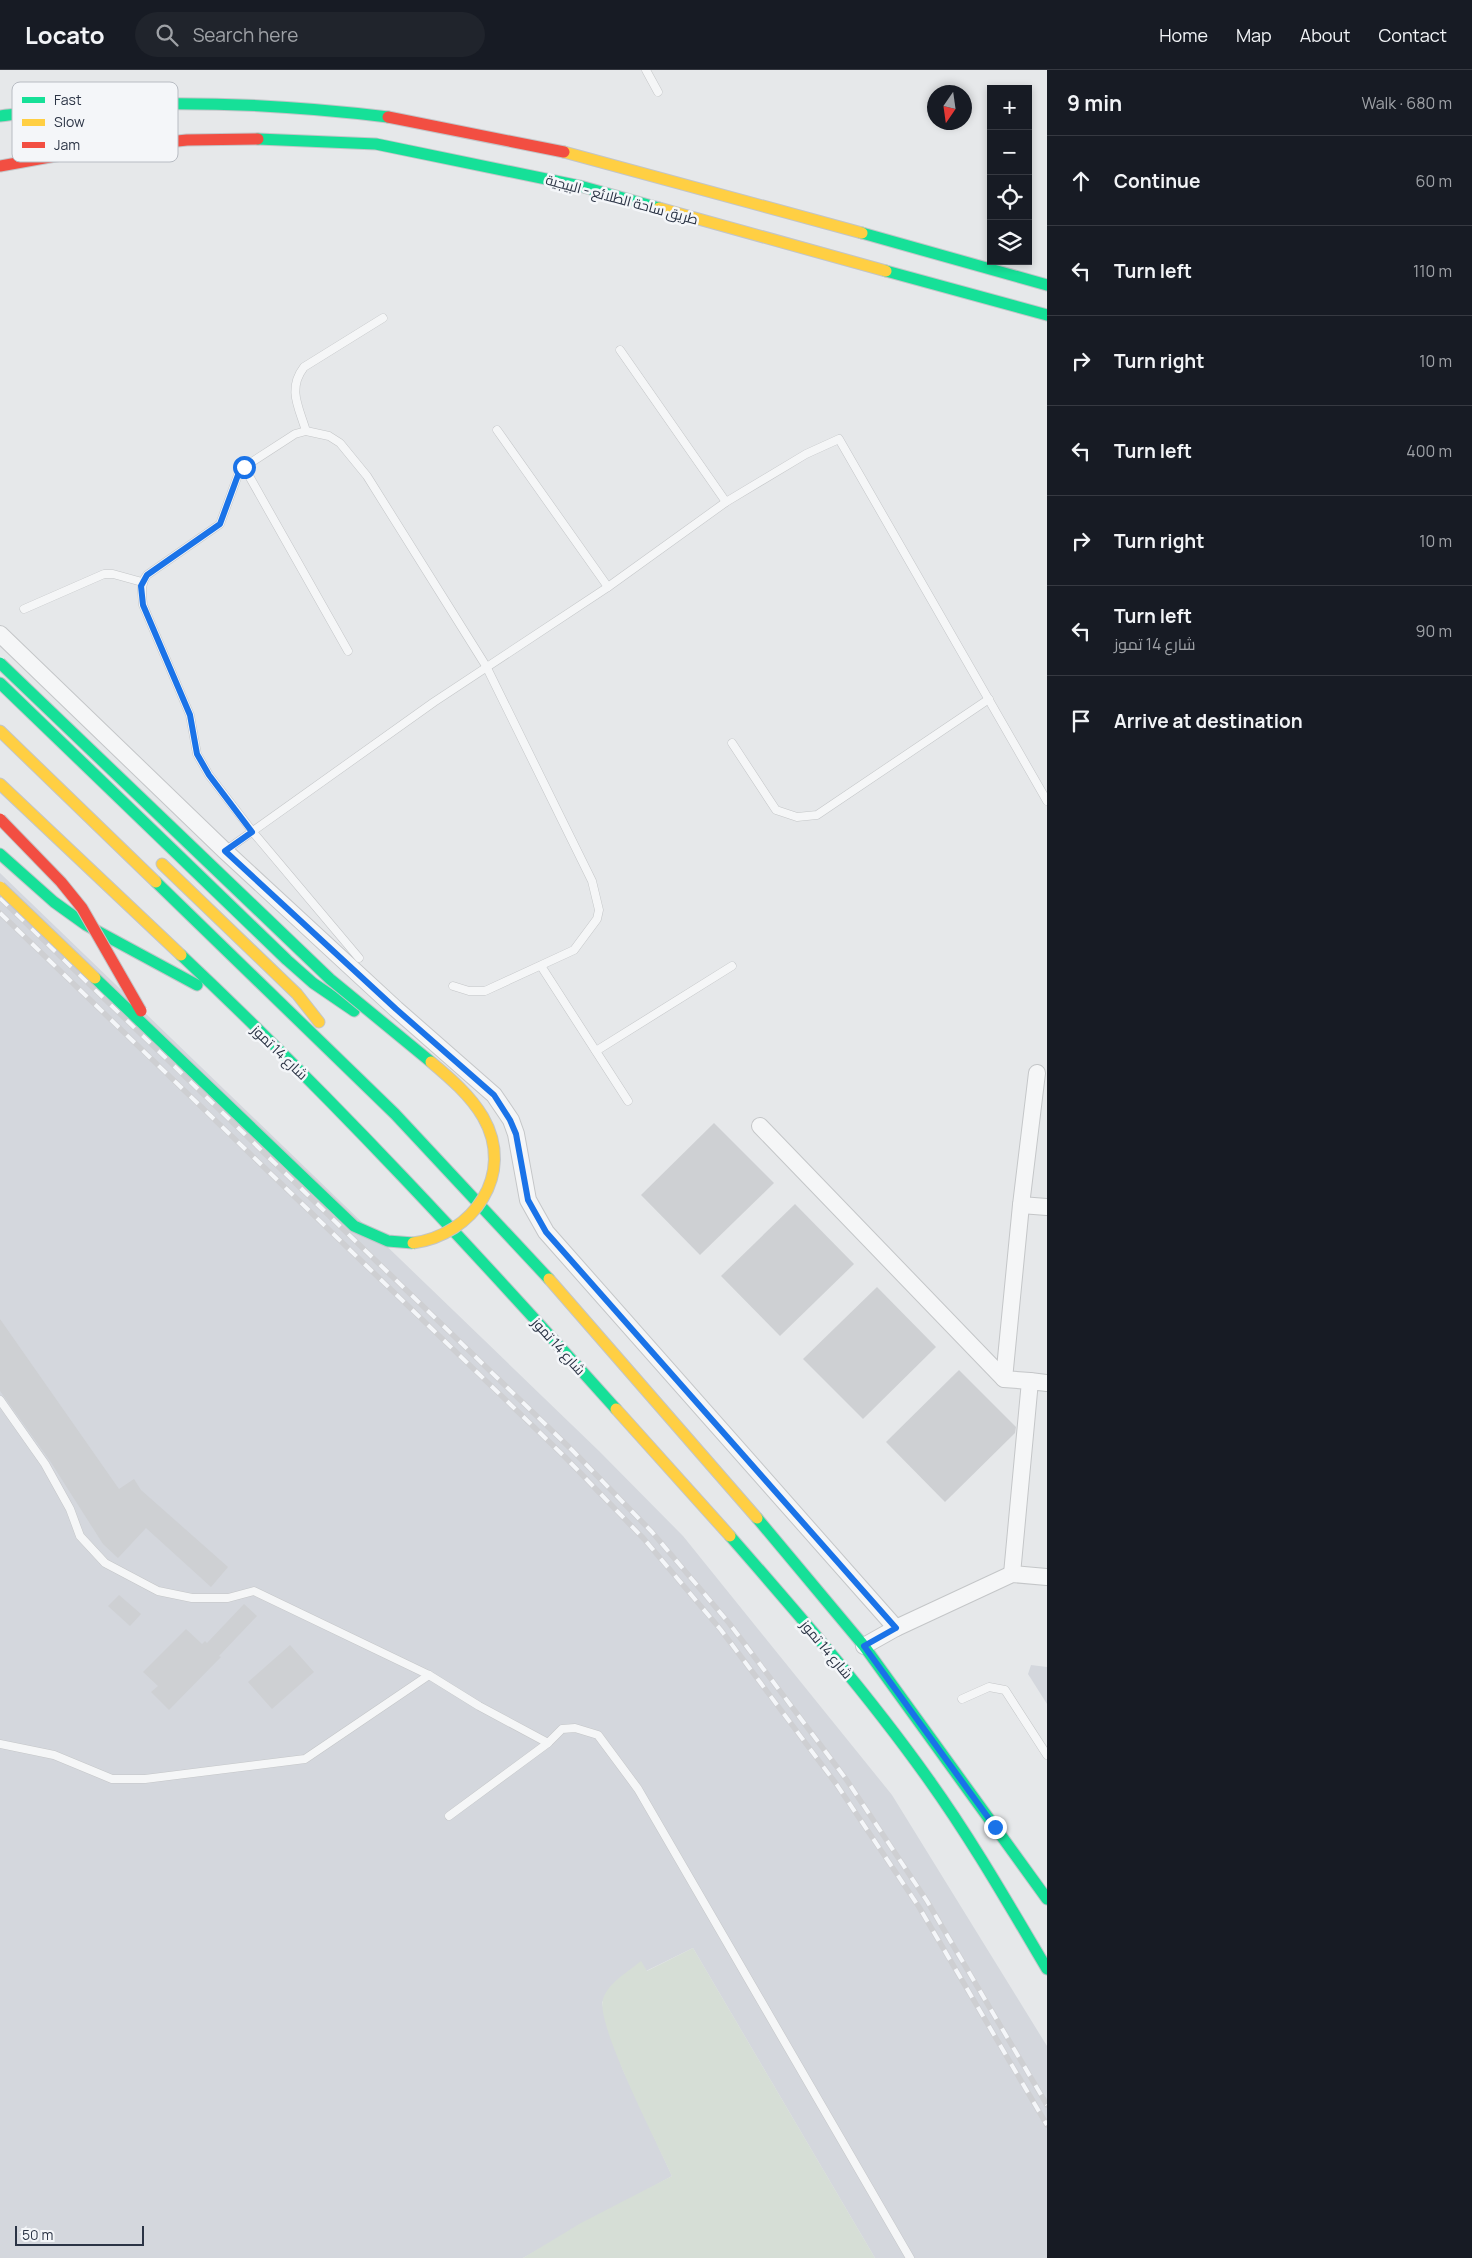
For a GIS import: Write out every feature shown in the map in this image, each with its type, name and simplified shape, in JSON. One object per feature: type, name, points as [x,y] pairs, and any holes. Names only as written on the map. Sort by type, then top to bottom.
[{"type":"main road","points":[[178,105],[322,109],[395,118],[585,156],[1047,285]]},
{"type":"main road","name":"طريق ساحة الطلائع - البيجية","points":[[178,141],[277,139],[376,144],[580,186],[1047,315]]},
{"type":"main road","name":"طريق ساحة الطلائع - البيجية","points":[[0,166],[22,162]]},
{"type":"main road","points":[[0,663],[330,979],[380,1023],[429,1060],[464,1091],[481,1111],[493,1143],[491,1178],[477,1209],[458,1226],[436,1239],[402,1243],[385,1241],[369,1235],[354,1226],[0,886]]},
{"type":"main road","points":[[0,684],[313,983],[429,1060]]},
{"type":"main road","points":[[0,731],[395,1114]]},
{"type":"main road","name":"شارع 14 تموز","points":[[0,784],[325,1096],[477,1255],[777,1588],[887,1723],[930,1782],[969,1841],[1047,1969]]},
{"type":"main road","points":[[0,819],[61,882],[82,908],[152,1028],[184,1063]]},
{"type":"main road","points":[[0,854],[19,873],[54,902],[86,924],[207,991],[247,1020]]},
{"type":"main road","points":[[156,858],[297,994],[357,1073],[511,1236],[754,1514],[864,1646],[1047,1899]]},
{"type":"street","points":[[0,634],[225,851],[396,1009],[494,1095],[510,1120],[516,1134],[528,1200],[546,1232],[896,1628]]},
{"type":"street","points":[[1004,1379],[1021,1205],[1037,1073]]},
{"type":"street","points":[[760,1126],[1004,1379],[1047,1383]]},
{"type":"street","points":[[1021,1205],[1047,1207]]},
{"type":"street","points":[[1012,1574],[1030,1381]]},
{"type":"street","points":[[864,1646],[896,1628],[1012,1574],[1047,1577]]},
{"type":"lane","points":[[646,70],[658,92]]},
{"type":"lane","points":[[306,431],[294,390],[297,377],[304,367],[383,318]]},
{"type":"lane","points":[[620,350],[726,502]]},
{"type":"lane","points":[[497,430],[608,587]]},
{"type":"lane","points":[[359,958],[252,832],[209,775],[197,754],[190,715],[143,605],[142,582],[147,575],[220,524],[238,475],[244,467],[296,434],[306,431],[329,436],[340,443],[368,476],[486,666],[592,881],[597,899],[599,910],[597,919],[574,950],[485,991],[469,991],[453,986]]},
{"type":"lane","points":[[225,851],[486,666],[608,587],[726,502],[806,454],[839,439],[1047,801]]},
{"type":"lane","points":[[244,467],[348,651]]},
{"type":"lane","points":[[24,609],[104,574],[113,574],[142,582]]},
{"type":"lane","points":[[732,743],[776,810],[797,817],[817,815],[989,699]]},
{"type":"lane","points":[[540,966],[628,1101]]},
{"type":"lane","points":[[596,1051],[732,966]]},
{"type":"lane","points":[[0,1400],[45,1464],[70,1509],[80,1536],[105,1563],[158,1591],[192,1598],[228,1598],[254,1591],[429,1675],[480,1706],[548,1743]]},
{"type":"lane","points":[[0,1744],[54,1755],[112,1779],[145,1779],[305,1759],[429,1675]]},
{"type":"lane","points":[[962,1699],[988,1687],[1005,1690],[1047,1755]]},
{"type":"lane","points":[[449,1816],[548,1743],[562,1729],[575,1728],[598,1735],[638,1789],[910,2258]]},
{"type":"shaded area","points":[[0,873],[599,1451],[683,1536],[892,1795],[1047,2046],[1047,2258],[875,2258],[693,1948],[646,1971],[641,1962],[602,2002],[605,2018],[623,2070],[672,2176],[523,2258],[0,2258]]},
{"type":"shaded area","points":[[1031,1665],[1047,1667],[1047,1704],[1028,1674]]},
{"type":"shaded area","points":[[693,1948],[875,2258],[523,2258],[581,2223],[672,2176],[618,2058],[603,2013],[603,1999],[614,1982],[641,1961],[647,1971]]},
{"type":"building","points":[[714,1123],[774,1183],[700,1255],[641,1195]]},
{"type":"building","points":[[795,1204],[854,1264],[780,1336],[721,1276]]},
{"type":"building","points":[[877,1287],[936,1347],[863,1419],[803,1359]]},
{"type":"building","points":[[0,1319],[119,1489],[134,1479],[141,1490],[228,1567],[211,1587],[146,1528],[118,1558],[103,1544],[50,1461],[0,1391]]},
{"type":"building","points":[[959,1370],[1016,1427],[1015,1433],[945,1502],[886,1442]]},
{"type":"building","points":[[119,1595],[141,1614],[130,1626],[108,1606]]},
{"type":"building","points":[[244,1604],[257,1616],[219,1656],[221,1657],[169,1710],[151,1692],[158,1686],[143,1672],[186,1629],[202,1644],[205,1641],[207,1643]]},
{"type":"building","points":[[290,1645],[314,1672],[272,1709],[248,1682]]},
{"type":"railway","points":[[0,898],[572,1450],[652,1532],[729,1623],[846,1779],[927,1901],[1047,2105]]},
{"type":"railway","points":[[0,913],[565,1457],[644,1539],[721,1630],[837,1785],[919,1907],[1047,2125]]},
{"type":"traffic: fast","points":[[178,104],[312,109],[388,117]]},
{"type":"traffic: fast","points":[[0,116],[12,115]]},
{"type":"traffic: fast","points":[[258,139],[376,144],[580,186],[659,208]]},
{"type":"traffic: fast","points":[[862,233],[1047,285]]},
{"type":"traffic: fast","points":[[886,271],[1047,315]]},
{"type":"traffic: fast","points":[[0,663],[330,979],[431,1062]]},
{"type":"traffic: fast","points":[[0,683],[287,960],[313,983],[354,1011]]},
{"type":"traffic: fast","points":[[0,854],[54,902],[86,925],[197,985]]},
{"type":"traffic: fast","points":[[156,882],[395,1114],[549,1279]]},
{"type":"traffic: fast","points":[[181,955],[238,1009],[349,1121],[510,1292],[616,1409]]},
{"type":"traffic: fast","points":[[95,978],[354,1226],[388,1241],[413,1243]]},
{"type":"traffic: fast","points":[[757,1518],[864,1646],[1047,1899]]},
{"type":"traffic: fast","points":[[730,1536],[832,1655],[906,1748],[990,1873],[1047,1969]]},
{"type":"traffic: slow","points":[[564,152],[862,233]]},
{"type":"traffic: slow","points":[[659,208],[886,271]]},
{"type":"traffic: slow","points":[[0,731],[156,882]]},
{"type":"traffic: slow","points":[[0,784],[181,955]]},
{"type":"traffic: slow","points":[[162,864],[297,994],[319,1022]]},
{"type":"traffic: slow","points":[[0,887],[95,978]]},
{"type":"traffic: slow","points":[[413,1243],[435,1238],[454,1228],[470,1215],[483,1198],[491,1180],[494,1160],[492,1138],[478,1109],[459,1087],[431,1062]]},
{"type":"traffic: slow","points":[[549,1279],[757,1518]]},
{"type":"traffic: slow","points":[[616,1409],[730,1536]]},
{"type":"traffic: jam","points":[[388,117],[564,152]]},
{"type":"traffic: jam","points":[[178,141],[258,139]]},
{"type":"traffic: jam","points":[[0,166],[22,162]]},
{"type":"traffic: jam","points":[[0,819],[61,882],[82,908],[141,1011]]},
{"type":"route","points":[[244,467],[238,475],[220,524],[147,575],[141,586],[143,605],[194,726],[197,754],[209,775],[252,832],[225,851],[396,1009],[494,1095],[503,1107],[516,1134],[520,1148],[523,1182],[528,1200],[546,1232],[896,1628],[864,1646],[995,1827]]}]
